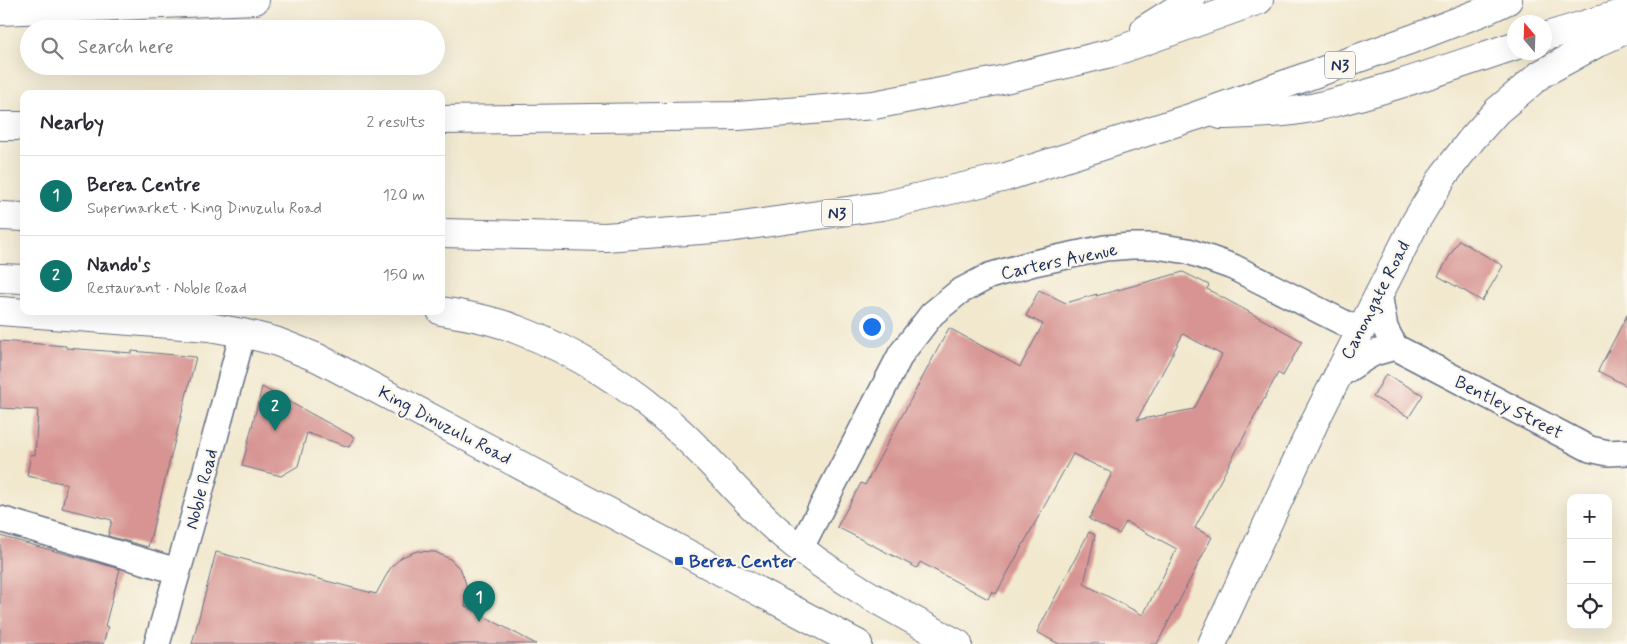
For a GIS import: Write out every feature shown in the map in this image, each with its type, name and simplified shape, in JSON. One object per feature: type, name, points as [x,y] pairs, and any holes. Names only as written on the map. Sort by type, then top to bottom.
[{"type":"main road","points":[[0,11],[255,0]]},
{"type":"main road","points":[[1111,53],[1192,0]]},
{"type":"main road","points":[[445,120],[738,116],[874,105],[996,81],[1111,53],[1259,0]]},
{"type":"main road","points":[[1496,6],[1525,0]]},
{"type":"main road","name":"N3","points":[[445,233],[605,237],[728,228],[882,206],[1006,177],[1196,116],[1403,42],[1496,6]]},
{"type":"main road","points":[[1552,34],[1627,12]]},
{"type":"main road","name":"Canongate Road","points":[[1212,644],[1336,378],[1416,221],[1444,175],[1497,111],[1541,74],[1627,29]]},
{"type":"main road","points":[[1196,116],[1270,114],[1323,106],[1405,82],[1507,48]]},
{"type":"main road","points":[[0,126],[20,126]]},
{"type":"main road","points":[[0,216],[20,217]]},
{"type":"main road","points":[[0,278],[20,279]]},
{"type":"main road","name":"King Dinuzulu Road","points":[[0,311],[20,313]]},
{"type":"main road","points":[[445,312],[472,316],[517,329],[554,345],[600,371],[640,398],[677,429],[775,528],[800,549],[832,572],[958,644]]},
{"type":"main road","name":"King Dinuzulu Road","points":[[52,315],[209,327],[275,342],[318,358],[858,644]]},
{"type":"street","name":"Carters Avenue","points":[[800,549],[901,354],[932,314],[959,292],[989,276],[1034,263],[1105,248],[1156,246],[1172,248],[1188,251],[1233,267],[1360,331]]},
{"type":"street","points":[[1336,378],[1374,353],[1395,347],[1385,328],[1379,293]]},
{"type":"street","name":"Noble Road","points":[[157,644],[194,515],[242,333]]},
{"type":"street","name":"Bentley Street","points":[[1395,347],[1590,449],[1608,453],[1627,452]]},
{"type":"street","points":[[0,519],[177,571]]},
{"type":"building","points":[[1459,240],[1503,266],[1482,301],[1438,276]]},
{"type":"building","points":[[1183,272],[1209,285],[1207,289],[1302,341],[1283,376],[1278,373],[1195,528],[1212,537],[1157,644],[1059,644],[1037,632],[1089,532],[1095,535],[1084,584],[1143,615],[1177,549],[1126,522],[1119,534],[1089,519],[1112,473],[1073,454],[996,594],[992,591],[988,599],[920,562],[917,568],[837,527],[861,483],[865,485],[949,328],[1020,367],[1043,324],[1026,316],[1039,290],[1066,303],[1097,294],[1096,296]],"holes":[[[1183,334],[1222,355],[1194,409],[1137,420]]]},
{"type":"building","points":[[1627,315],[1627,386],[1598,371]]},
{"type":"building","points":[[0,341],[66,346],[66,348],[132,353],[132,351],[196,357],[148,547],[108,536],[112,520],[62,508],[67,484],[27,476],[31,454],[35,455],[38,410],[0,408]]},
{"type":"building","points":[[1386,374],[1423,395],[1409,417],[1373,397]]},
{"type":"building","points":[[262,387],[354,437],[349,447],[307,433],[298,466],[281,476],[242,466]]},
{"type":"building","points":[[0,536],[120,569],[105,626],[108,627],[103,644],[0,644]]},
{"type":"building","points":[[417,551],[435,552],[450,559],[461,570],[465,581],[468,593],[465,606],[536,644],[192,644],[216,552],[376,594],[391,567],[402,557]]},
{"type":"place","name":"Nando's","points":[[275,431]]},
{"type":"place","name":"Berea Center","points":[[679,561]]},
{"type":"place","name":"Berea Centre","points":[[479,622]]}]
